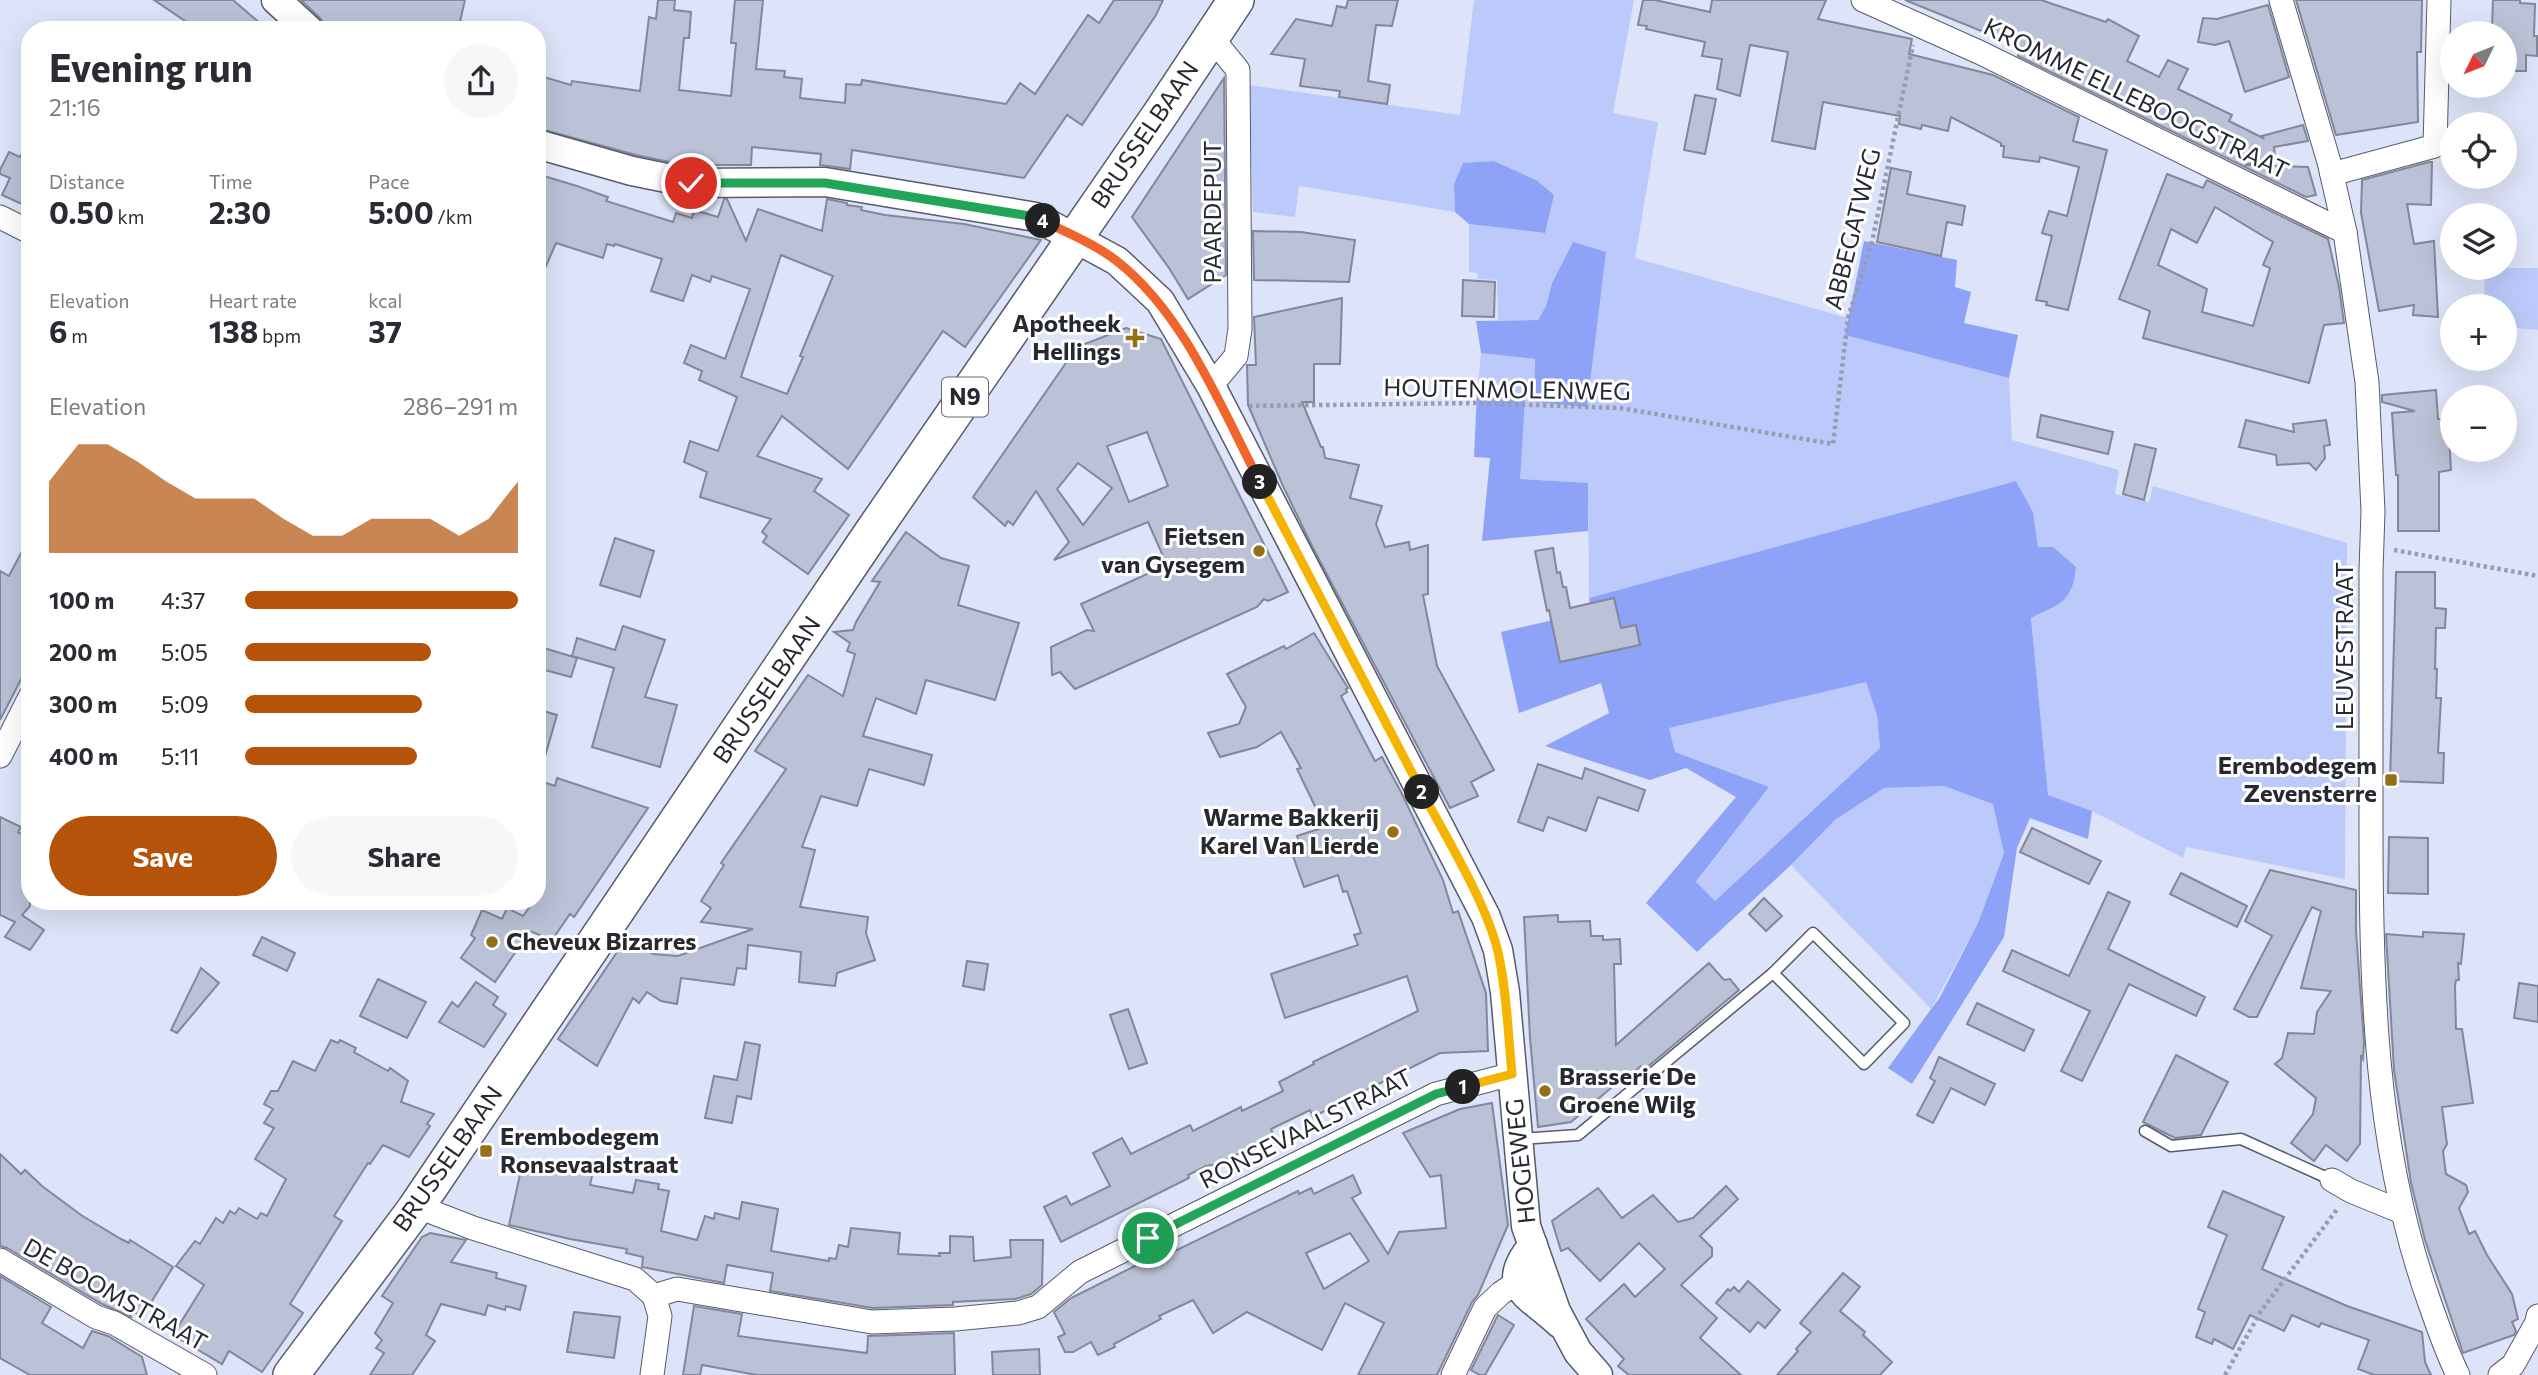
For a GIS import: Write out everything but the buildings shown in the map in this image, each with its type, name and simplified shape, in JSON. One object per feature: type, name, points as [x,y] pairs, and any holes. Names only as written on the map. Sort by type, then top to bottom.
[{"type":"main road","name":"BRUSSELBAAN","points":[[291,1375],[415,1209],[1236,0]]},
{"type":"street","points":[[276,0],[299,21]]},
{"type":"street","name":"KROMME ELLEBOOGSTRAAT","points":[[1864,0],[2221,169],[2345,232]]},
{"type":"street","name":"LEUVESTRAAT","points":[[2281,0],[2332,174],[2345,232],[2367,382],[2373,511],[2371,952],[2380,1085],[2391,1158],[2414,1260],[2448,1355],[2458,1375]]},
{"type":"street","points":[[2332,174],[2435,146],[2439,0]]},
{"type":"street","name":"PAARDEPUT","points":[[1211,37],[1238,70],[1240,329],[1236,356],[1215,394]]},
{"type":"street","name":"HOGEWEG","points":[[546,147],[632,171],[691,183],[825,183],[1036,217],[1117,261],[1160,301],[1215,394],[1486,917],[1498,950],[1505,992],[1526,1226],[1556,1311],[1578,1352],[1598,1375]]},
{"type":"street","points":[[0,218],[21,228]]},
{"type":"street","points":[[0,756],[21,715]]},
{"type":"street","name":"RONSEVAALSTRAAT","points":[[654,1296],[677,1289],[873,1322],[1018,1313],[1038,1307],[1080,1272],[1436,1094],[1512,1074]]},
{"type":"street","points":[[2342,1186],[2402,1212]]},
{"type":"street","points":[[415,1209],[429,1210],[473,1228],[635,1279],[654,1296],[660,1316],[652,1375]]},
{"type":"street","name":"HOGEWEG","points":[[1533,1245],[1516,1269],[1517,1283],[1525,1294],[1566,1330]]},
{"type":"street","name":"DE BOOMSTRAAT","points":[[0,1260],[96,1317],[114,1323],[205,1375]]},
{"type":"street","points":[[1453,1375],[1485,1308],[1517,1283]]},
{"type":"street","points":[[2500,1375],[2513,1365],[2532,1338],[2538,1316]]},
{"type":"lane","points":[[1519,1139],[1578,1135],[1773,973],[1813,933],[1904,1023],[1864,1064],[1773,973]]},
{"type":"lane","points":[[2145,1130],[2171,1146],[2241,1139],[2342,1186]]},
{"type":"path","name":"ABBEGATWEG","points":[[1833,444],[1848,318],[1872,242],[1917,24]]},
{"type":"path","name":"HOUTENMOLENWEG","points":[[1215,394],[1249,406],[1477,403],[1620,408],[1833,444]]},
{"type":"path","points":[[2372,545],[2538,576]]},
{"type":"path","points":[[2225,1375],[2260,1311],[2342,1186]]},
{"type":"shaded area","points":[[1474,0],[1634,0],[1613,113],[1658,122],[1635,258],[1848,318],[1846,335],[2009,378],[2012,440],[2119,470],[2115,494],[2149,502],[2153,486],[2347,543],[2345,879],[2186,847],[2183,858],[2092,811],[2048,795],[2031,618],[2057,605],[2068,595],[2076,567],[2038,547],[2033,512],[2016,481],[1589,598],[1588,483],[1519,479],[1525,399],[1477,393],[1481,353],[1535,359],[1534,402],[1587,407],[1573,242],[1552,283],[1546,306],[1538,320],[1498,320],[1497,280],[1478,279],[1477,273],[1469,272],[1469,224],[1544,233],[1536,180],[1494,161],[1463,163],[1454,184],[1455,212],[1299,186],[1295,217],[1253,212],[1249,85],[1460,115]]},
{"type":"shaded area","points":[[1494,161],[1536,180],[1554,195],[1545,233],[1469,224],[1455,212],[1454,184],[1463,163]]},
{"type":"shaded area","points":[[1864,241],[1957,260],[1955,287],[1971,292],[1964,323],[2018,335],[2009,378],[1845,335]]},
{"type":"shaded area","points":[[1573,242],[1606,252],[1587,407],[1534,402],[1535,359],[1481,353],[1476,321],[1538,320],[1546,306],[1552,283]]},
{"type":"shaded area","points":[[2517,268],[2538,268],[2538,330],[2517,328],[2517,294],[2484,294],[2485,280],[2517,280]]},
{"type":"shaded area","points":[[1477,393],[1525,399],[1520,479],[1588,483],[1588,531],[1482,541],[1490,458],[1474,457]]},
{"type":"shaded area","points":[[2016,481],[2033,512],[2038,547],[2053,547],[2076,567],[2068,595],[2057,605],[2031,618],[2048,795],[2092,811],[2088,839],[2030,818],[2017,848],[2004,937],[1912,1084],[1888,1068],[1940,997],[1978,923],[2004,853],[1993,804],[1944,786],[1884,788],[1835,820],[1791,865],[1697,952],[1646,903],[1736,797],[1686,768],[1650,780],[1545,746],[1609,713],[1601,683],[1519,713],[1501,632],[1591,611],[1589,598]],"holes":[[[1866,682],[1877,715],[1880,748],[1715,901],[1696,882],[1769,787],[1675,752],[1669,728]]]},
{"type":"shaded area","points":[[1866,681],[1877,715],[1880,748],[1715,901],[1696,883],[1769,787],[1675,752],[1669,728]]},
{"type":"shaded area","points":[[1944,786],[1994,804],[2004,852],[1978,923],[1931,1009],[1791,865],[1835,820],[1884,788]]},
{"type":"place","name":"Apotheek Hellings","points":[[1135,338]]},
{"type":"place","name":"Fietsen van Gysegem","points":[[1259,551]]},
{"type":"place","name":"Erembodegem Zevensterre","points":[[2391,780]]},
{"type":"place","name":"Warme Bakkerij Karel Van Lierde","points":[[1393,832]]},
{"type":"place","name":"Cheveux Bizarres","points":[[492,942]]},
{"type":"place","name":"Brasserie De Groene Wilg","points":[[1545,1091]]},
{"type":"place","name":"Erembodegem Ronsevaalstraat","points":[[486,1151]]},
{"type":"route","points":[[691,183],[825,183],[1036,217],[1117,261],[1160,301],[1211,386],[1486,917],[1498,950],[1505,992],[1512,1074],[1436,1094],[1148,1238]]}]
